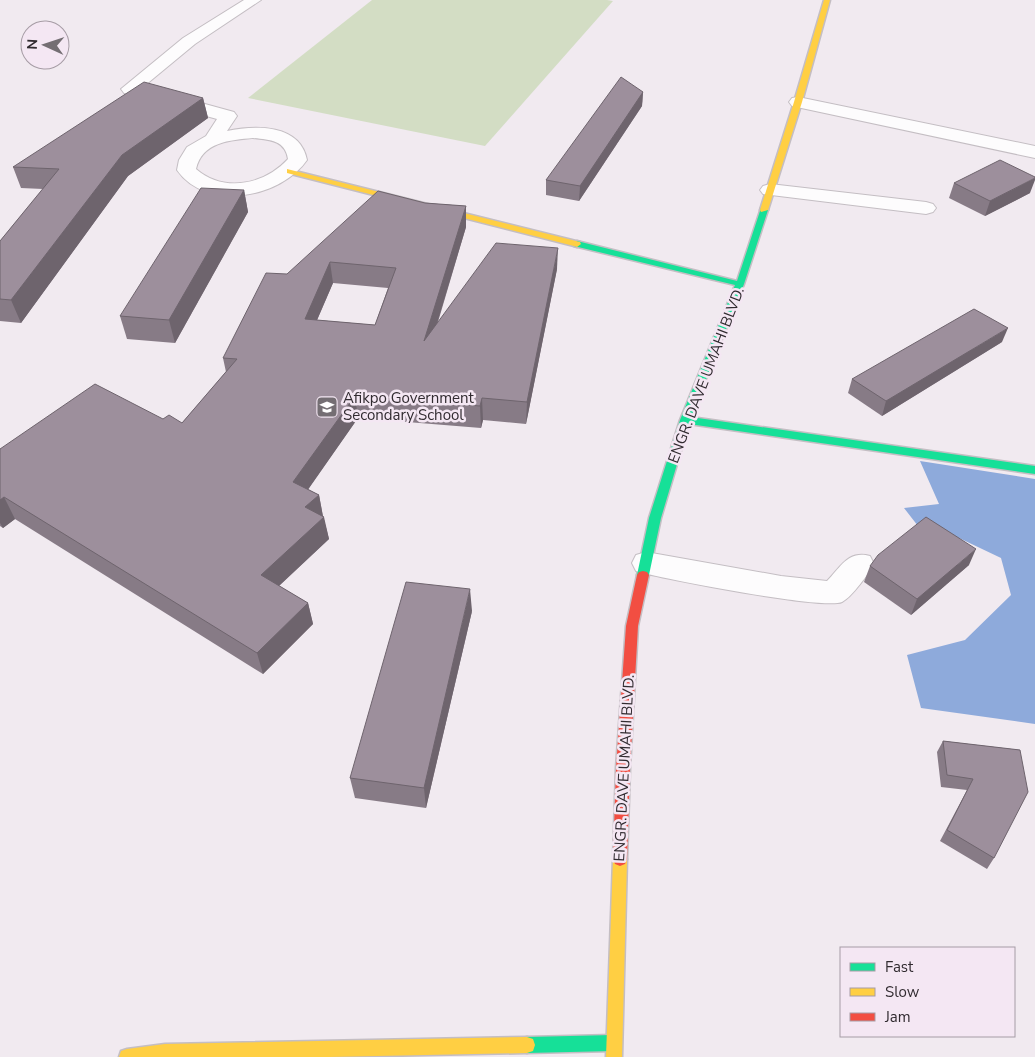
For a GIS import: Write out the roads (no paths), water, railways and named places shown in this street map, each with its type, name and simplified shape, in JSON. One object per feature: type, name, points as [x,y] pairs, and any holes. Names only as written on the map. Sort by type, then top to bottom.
[{"type":"street","points":[[213,139],[228,116],[130,89],[189,41],[254,0]]},
{"type":"street","name":"ENGR. DAVE UMAHI BLVD.","points":[[614,1057],[623,768],[632,626],[655,518],[685,420],[740,284],[798,102],[827,0]]},
{"type":"street","points":[[798,102],[1035,152]]},
{"type":"street","points":[[253,133],[273,135],[289,141],[297,150],[298,160],[290,171],[275,180],[254,187],[231,189],[209,186],[194,180],[186,170],[186,159],[196,148],[213,139],[232,134],[253,133]]},
{"type":"street","points":[[290,171],[462,216],[740,284]]},
{"type":"street","points":[[770,190],[926,208]]},
{"type":"street","points":[[685,420],[1035,470]]},
{"type":"street","points":[[646,563],[781,587],[834,594],[860,564]]},
{"type":"street","points":[[127,1057],[165,1052],[613,1043]]},
{"type":"water","points":[[920,461],[1035,479],[1035,724],[921,708],[907,655],[965,640],[1011,595],[1001,558],[959,538],[925,535],[904,508],[939,504]]},
{"type":"place","name":"Afikpo Government Secondary School","points":[[327,407]]}]
